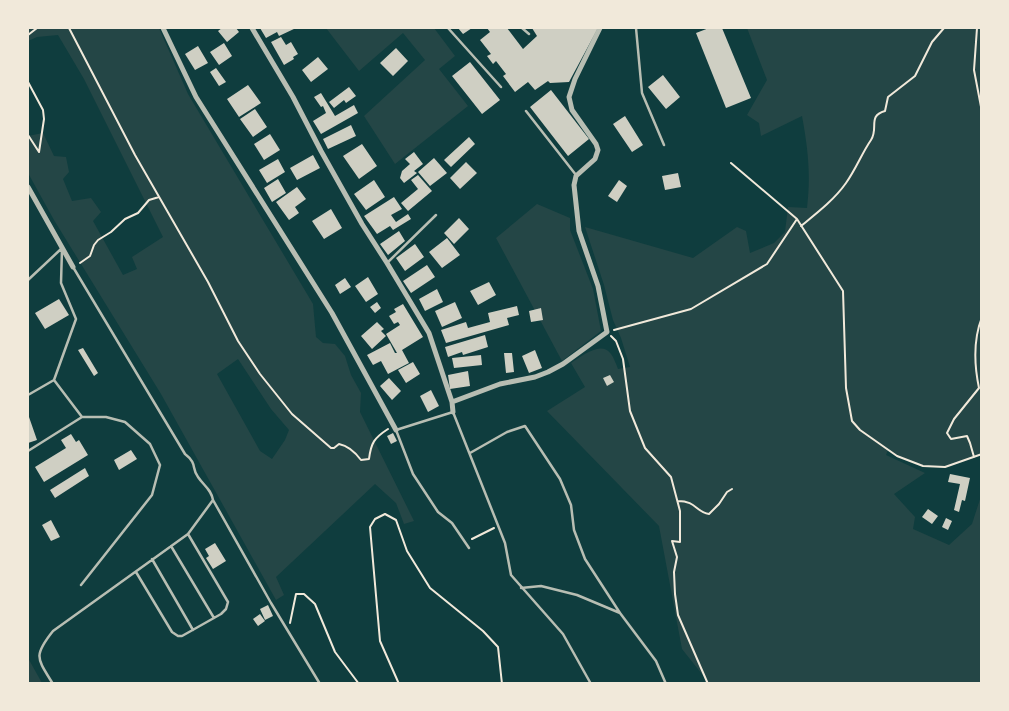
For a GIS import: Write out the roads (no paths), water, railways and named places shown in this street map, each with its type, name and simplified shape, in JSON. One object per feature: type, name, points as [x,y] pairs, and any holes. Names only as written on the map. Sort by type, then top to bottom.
[{"type":"street","points":[[163,28],[196,97],[332,313],[394,428]]},
{"type":"street","points":[[252,28],[293,97],[362,224],[429,333],[452,402],[453,412]]},
{"type":"street","points":[[452,402],[500,384],[548,372],[563,364],[607,332],[598,286],[579,231],[574,185],[576,176],[595,159],[598,150],[596,144],[572,110],[569,97],[574,79],[600,28]]},
{"type":"street","points":[[28,187],[73,267]]},
{"type":"lane","points":[[448,28],[501,87]]},
{"type":"lane","points":[[522,28],[529,34]]},
{"type":"lane","points":[[636,28],[636,47],[642,93],[664,145]]},
{"type":"lane","points":[[526,111],[576,176]]},
{"type":"lane","points":[[387,262],[436,215]]},
{"type":"lane","points":[[28,280],[62,248]]},
{"type":"lane","points":[[28,395],[54,380],[76,318],[61,283],[62,248]]},
{"type":"lane","points":[[73,267],[185,454],[194,462],[196,474],[209,489],[213,500],[320,684]]},
{"type":"lane","points":[[54,380],[82,417]]},
{"type":"lane","points":[[469,548],[452,523],[438,512],[413,474],[394,428],[453,412],[505,543],[511,575],[564,634],[591,684]]},
{"type":"lane","points":[[28,451],[82,417],[106,417],[125,422],[150,444],[160,465],[152,495],[81,585]]},
{"type":"lane","points":[[470,453],[507,432],[525,426],[560,479],[571,505],[574,530],[585,558],[620,613],[656,661],[666,684]]},
{"type":"lane","points":[[53,684],[40,664],[38,654],[42,644],[53,631],[188,534],[213,500]]},
{"type":"lane","points":[[136,571],[172,632],[178,636],[182,636],[214,618],[226,609],[228,602],[188,534]]},
{"type":"lane","points":[[171,546],[214,618]]},
{"type":"lane","points":[[152,559],[193,630]]},
{"type":"lane","points":[[521,588],[541,586],[577,595],[620,613]]}]
